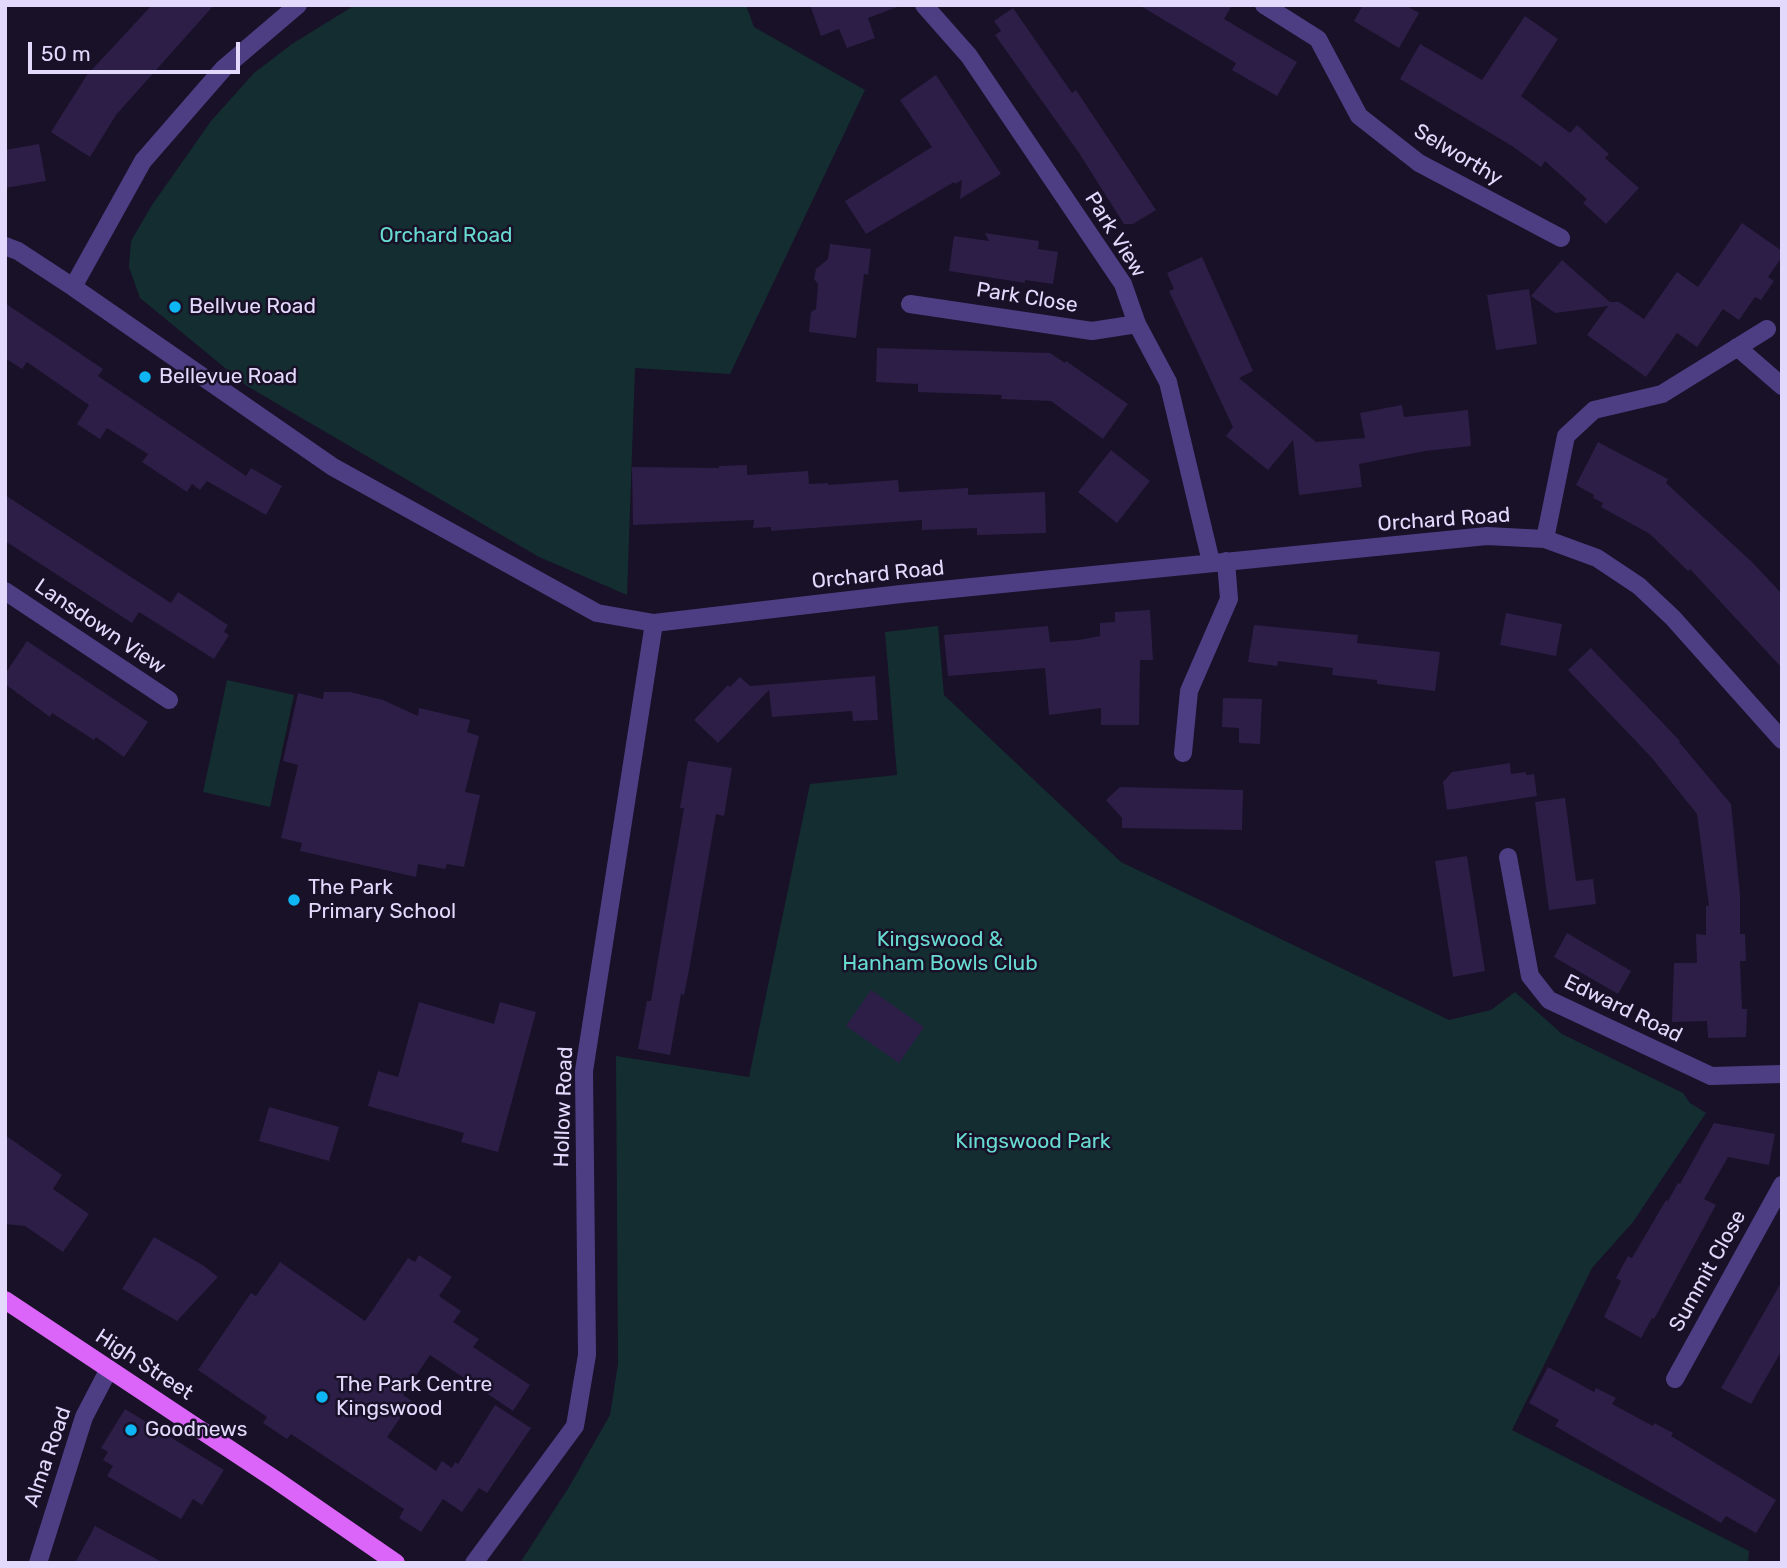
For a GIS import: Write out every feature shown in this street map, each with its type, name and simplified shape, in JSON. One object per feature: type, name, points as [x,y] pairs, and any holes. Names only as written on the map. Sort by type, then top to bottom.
[{"type":"main road","name":"High Street","points":[[5,1300],[396,1563]]},
{"type":"street","points":[[73,287],[143,162],[224,68],[298,5]]},
{"type":"street","name":"Park View","points":[[924,5],[969,56],[1123,284],[1137,324],[1168,382],[1229,599],[1189,691],[1183,753]]},
{"type":"street","name":"Selworthy","points":[[1264,5],[1318,39],[1359,116],[1419,163],[1561,238]]},
{"type":"street","name":"Orchard Road","points":[[5,246],[18,251],[73,287],[333,467],[597,613],[654,623],[1487,536],[1545,539],[1597,558],[1639,586],[1673,618],[1782,740]]},
{"type":"street","name":"Park Close","points":[[910,304],[1092,331],[1137,324]]},
{"type":"street","points":[[1545,539],[1566,436],[1594,410],[1662,394],[1767,329]]},
{"type":"street","points":[[1737,348],[1782,386]]},
{"type":"street","name":"Lansdown View","points":[[5,591],[169,700]]},
{"type":"street","name":"Hollow Road","points":[[474,1563],[575,1426],[587,1355],[584,1071],[654,623]]},
{"type":"street","name":"Edward Road","points":[[1508,857],[1530,976],[1549,1000],[1711,1076],[1782,1074]]},
{"type":"street","name":"Summit Close","points":[[1675,1379],[1782,1185]]},
{"type":"street","name":"Alma Road","points":[[37,1563],[83,1417],[108,1369]]},
{"type":"green space","name":"Orchard Road","points":[[355,5],[746,5],[754,27],[865,90],[730,374],[635,368],[627,595],[539,557],[247,386],[140,298],[129,267],[131,241],[152,205],[211,121],[254,73],[292,44]]},
{"type":"green space","name":"Kingswood Park","points":[[938,626],[944,695],[1121,862],[1449,1020],[1491,1010],[1515,992],[1562,1034],[1683,1093],[1690,1103],[1706,1113],[1633,1222],[1592,1268],[1512,1430],[1749,1551],[1748,1563],[520,1563],[569,1487],[610,1415],[618,1364],[616,1056],[749,1077],[810,784],[897,775],[885,632]]},
{"type":"green space","points":[[227,680],[294,695],[270,807],[203,792]]},
{"type":"building","points":[[152,5],[214,5],[116,115],[90,157],[51,132],[87,75]]},
{"type":"building","points":[[810,5],[897,7],[868,18],[875,38],[847,48],[839,29],[821,36]]},
{"type":"building","points":[[1139,5],[1232,5],[1224,19],[1297,62],[1277,96],[1232,70],[1236,63]]},
{"type":"building","points":[[1363,5],[1405,5],[1419,13],[1399,48],[1354,21]]},
{"type":"building","points":[[1013,8],[1072,93],[1076,90],[1156,210],[1133,224],[1124,224],[1079,153],[995,35],[1001,31],[994,21]]},
{"type":"building","points":[[1525,16],[1558,39],[1521,96],[1570,133],[1577,125],[1609,154],[1605,158],[1639,188],[1606,224],[1583,203],[1587,199],[1545,161],[1541,167],[1512,146],[1400,79],[1420,44],[1482,80]]},
{"type":"building","points":[[936,75],[1001,174],[960,199],[962,180],[955,184],[954,182],[866,234],[845,201],[932,147],[900,100]]},
{"type":"building","points":[[39,144],[46,181],[5,188],[5,150]]},
{"type":"building","points":[[1742,223],[1782,251],[1782,257],[1768,277],[1774,281],[1761,300],[1755,297],[1739,320],[1723,309],[1697,347],[1677,333],[1646,377],[1587,335],[1608,306],[1555,313],[1531,296],[1562,260],[1610,302],[1619,302],[1644,319],[1677,272],[1698,287]]},
{"type":"building","points":[[985,233],[1039,241],[1038,249],[1058,252],[1053,284],[1025,280],[1025,283],[949,271],[954,236],[989,241]]},
{"type":"building","points":[[830,244],[871,249],[868,275],[864,274],[856,338],[809,332],[811,312],[816,309],[816,269],[828,259]]},
{"type":"building","points":[[1202,257],[1253,371],[1239,378],[1316,442],[1365,438],[1360,413],[1402,405],[1404,417],[1468,410],[1471,446],[1425,451],[1359,464],[1362,487],[1299,495],[1293,440],[1268,470],[1226,436],[1233,427],[1169,291],[1174,289],[1167,273]]},
{"type":"building","points":[[1529,289],[1537,344],[1496,350],[1487,295]]},
{"type":"building","points":[[5,303],[103,369],[98,376],[246,476],[251,468],[282,486],[266,515],[207,481],[200,490],[192,484],[187,492],[142,462],[148,454],[107,428],[100,439],[77,424],[89,405],[27,362],[22,369],[5,358]]},
{"type":"building","points":[[877,348],[1050,353],[1128,404],[1103,439],[1051,401],[1001,399],[1002,395],[918,392],[918,384],[876,382]]},
{"type":"building","points":[[1598,442],[1668,479],[1666,483],[1752,562],[1782,594],[1782,668],[1690,569],[1688,571],[1650,534],[1601,507],[1603,503],[1593,498],[1594,495],[1576,485]]},
{"type":"building","points":[[1111,450],[1150,481],[1117,523],[1078,492]]},
{"type":"building","points":[[747,465],[747,475],[808,471],[809,484],[898,480],[899,492],[968,488],[968,495],[1045,492],[1046,533],[977,535],[977,528],[922,530],[922,520],[771,531],[771,527],[753,528],[754,520],[633,525],[632,467],[719,468]]},
{"type":"building","points":[[5,495],[171,603],[178,592],[228,625],[224,632],[229,635],[214,659],[139,612],[132,623],[5,541]]},
{"type":"building","points":[[1150,610],[1153,660],[1140,660],[1139,725],[1101,725],[1101,708],[1049,715],[1045,668],[948,676],[944,635],[1048,626],[1050,642],[1079,640],[1100,636],[1100,623],[1115,622],[1115,612]]},
{"type":"building","points":[[1506,613],[1562,624],[1556,656],[1500,645]]},
{"type":"building","points":[[1254,625],[1358,635],[1357,643],[1440,652],[1435,691],[1332,675],[1333,668],[1278,661],[1277,666],[1248,662]]},
{"type":"building","points":[[27,641],[148,722],[124,757],[96,737],[94,740],[52,713],[50,717],[5,684],[5,674]]},
{"type":"building","points":[[1591,648],[1680,741],[1731,804],[1740,895],[1740,934],[1745,934],[1746,961],[1740,961],[1742,1009],[1747,1009],[1746,1037],[1708,1038],[1707,1021],[1672,1022],[1674,963],[1697,963],[1696,934],[1706,935],[1706,906],[1709,906],[1697,814],[1652,758],[1568,670]]},
{"type":"building","points":[[875,676],[878,720],[853,721],[852,711],[772,717],[769,690],[718,743],[694,720],[728,685],[730,687],[740,677],[750,686]]},
{"type":"building","points":[[324,692],[350,692],[383,700],[418,716],[419,708],[470,720],[467,732],[479,736],[465,792],[480,795],[464,867],[447,864],[445,869],[418,864],[416,877],[300,851],[302,843],[281,838],[298,765],[283,761],[298,693],[323,699]]},
{"type":"building","points":[[1223,698],[1262,699],[1260,744],[1239,743],[1239,728],[1222,727]]},
{"type":"building","points":[[688,761],[732,768],[724,816],[716,814],[689,970],[684,995],[681,994],[670,1055],[638,1049],[647,1001],[651,1001],[684,808],[680,808]]},
{"type":"building","points":[[1510,763],[1511,774],[1534,774],[1537,796],[1447,810],[1443,782],[1452,772]]},
{"type":"building","points":[[1120,787],[1243,790],[1242,830],[1122,828],[1122,818],[1106,800]]},
{"type":"building","points":[[1565,798],[1576,881],[1593,879],[1596,904],[1549,910],[1535,802]]},
{"type":"building","points":[[1467,856],[1485,971],[1453,977],[1435,861]]},
{"type":"building","points":[[1567,933],[1631,971],[1618,994],[1554,957]]},
{"type":"building","points":[[871,990],[924,1027],[899,1063],[846,1026]]},
{"type":"building","points":[[419,1002],[494,1024],[500,1002],[536,1012],[498,1152],[461,1142],[464,1133],[368,1106],[378,1071],[398,1077]]},
{"type":"building","points":[[269,1107],[339,1127],[329,1161],[259,1141]]},
{"type":"building","points":[[1714,1123],[1775,1134],[1769,1165],[1728,1157],[1704,1199],[1716,1205],[1641,1338],[1604,1317],[1621,1281],[1616,1278],[1628,1256],[1632,1258],[1666,1200],[1668,1201],[1678,1183],[1680,1184]]},
{"type":"building","points":[[5,1135],[62,1175],[53,1189],[89,1214],[63,1252],[25,1226],[5,1224]]},
{"type":"building","points":[[154,1237],[218,1277],[177,1321],[122,1289]]},
{"type":"building","name":"The Park Centre Kingswood","points":[[419,1255],[452,1277],[439,1296],[461,1311],[453,1322],[479,1339],[473,1347],[530,1385],[513,1411],[430,1355],[403,1395],[412,1401],[387,1437],[436,1471],[442,1461],[452,1468],[455,1462],[458,1464],[495,1405],[531,1428],[487,1493],[479,1488],[462,1512],[443,1499],[421,1532],[399,1518],[404,1509],[291,1434],[287,1439],[263,1423],[267,1417],[198,1370],[251,1293],[256,1296],[280,1262],[365,1321],[408,1258],[415,1262]]},
{"type":"building","points":[[1782,1281],[1782,1350],[1751,1404],[1721,1388]]},
{"type":"building","points":[[1548,1367],[1594,1392],[1596,1388],[1616,1398],[1612,1404],[1653,1426],[1654,1423],[1673,1433],[1671,1436],[1776,1500],[1756,1533],[1726,1516],[1721,1523],[1555,1426],[1559,1420],[1529,1403]]},
{"type":"building","points":[[125,1409],[224,1470],[202,1505],[193,1499],[181,1519],[107,1476],[113,1466],[103,1460],[108,1452],[101,1448]]},
{"type":"building","points":[[95,1526],[164,1563],[75,1563]]},
{"type":"place","name":"Bellvue Road","points":[[175,307]]},
{"type":"place","name":"Bellevue Road","points":[[145,377]]},
{"type":"place","name":"The Park Primary School","points":[[294,900]]},
{"type":"place","name":"The Park Centre Kingswood","points":[[322,1397]]},
{"type":"place","name":"Goodnews","points":[[131,1430]]},
{"type":"park label","name":"Kingswood & Hanham Bowls Club","points":[[940,952]]}]
